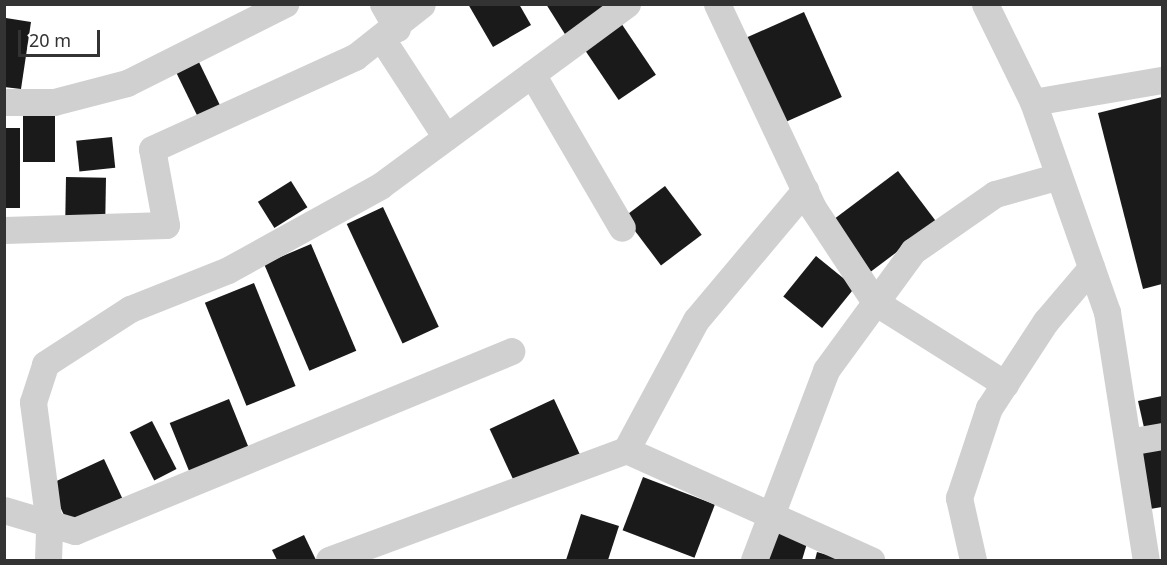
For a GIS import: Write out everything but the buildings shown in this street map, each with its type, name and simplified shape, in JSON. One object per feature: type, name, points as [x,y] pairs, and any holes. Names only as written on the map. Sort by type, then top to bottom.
[{"type":"street","points":[[4,102],[54,102],[127,83],[285,4]]},
{"type":"street","points":[[383,4],[389,33],[446,137]]},
{"type":"street","points":[[4,230],[166,225],[152,148],[355,57],[389,33],[422,4]]},
{"type":"street","points":[[48,561],[50,524],[33,402],[45,364],[130,309],[228,270],[369,191],[627,4]]},
{"type":"street","points":[[717,4],[805,190],[875,302],[1005,384]]},
{"type":"street","points":[[985,4],[1033,102],[1107,312],[1146,561]]},
{"type":"street","points":[[532,74],[622,228]]},
{"type":"street","points":[[1033,102],[1162,80]]},
{"type":"street","points":[[754,561],[826,369],[913,251],[995,194],[1059,176]]},
{"type":"street","points":[[329,561],[626,450],[696,320],[805,190]]},
{"type":"street","points":[[973,561],[959,498],[989,408],[1046,321],[1091,268]]},
{"type":"street","points":[[4,510],[75,531],[511,351]]},
{"type":"street","points":[[1128,442],[1162,436]]},
{"type":"street","points":[[626,450],[871,561]]}]
